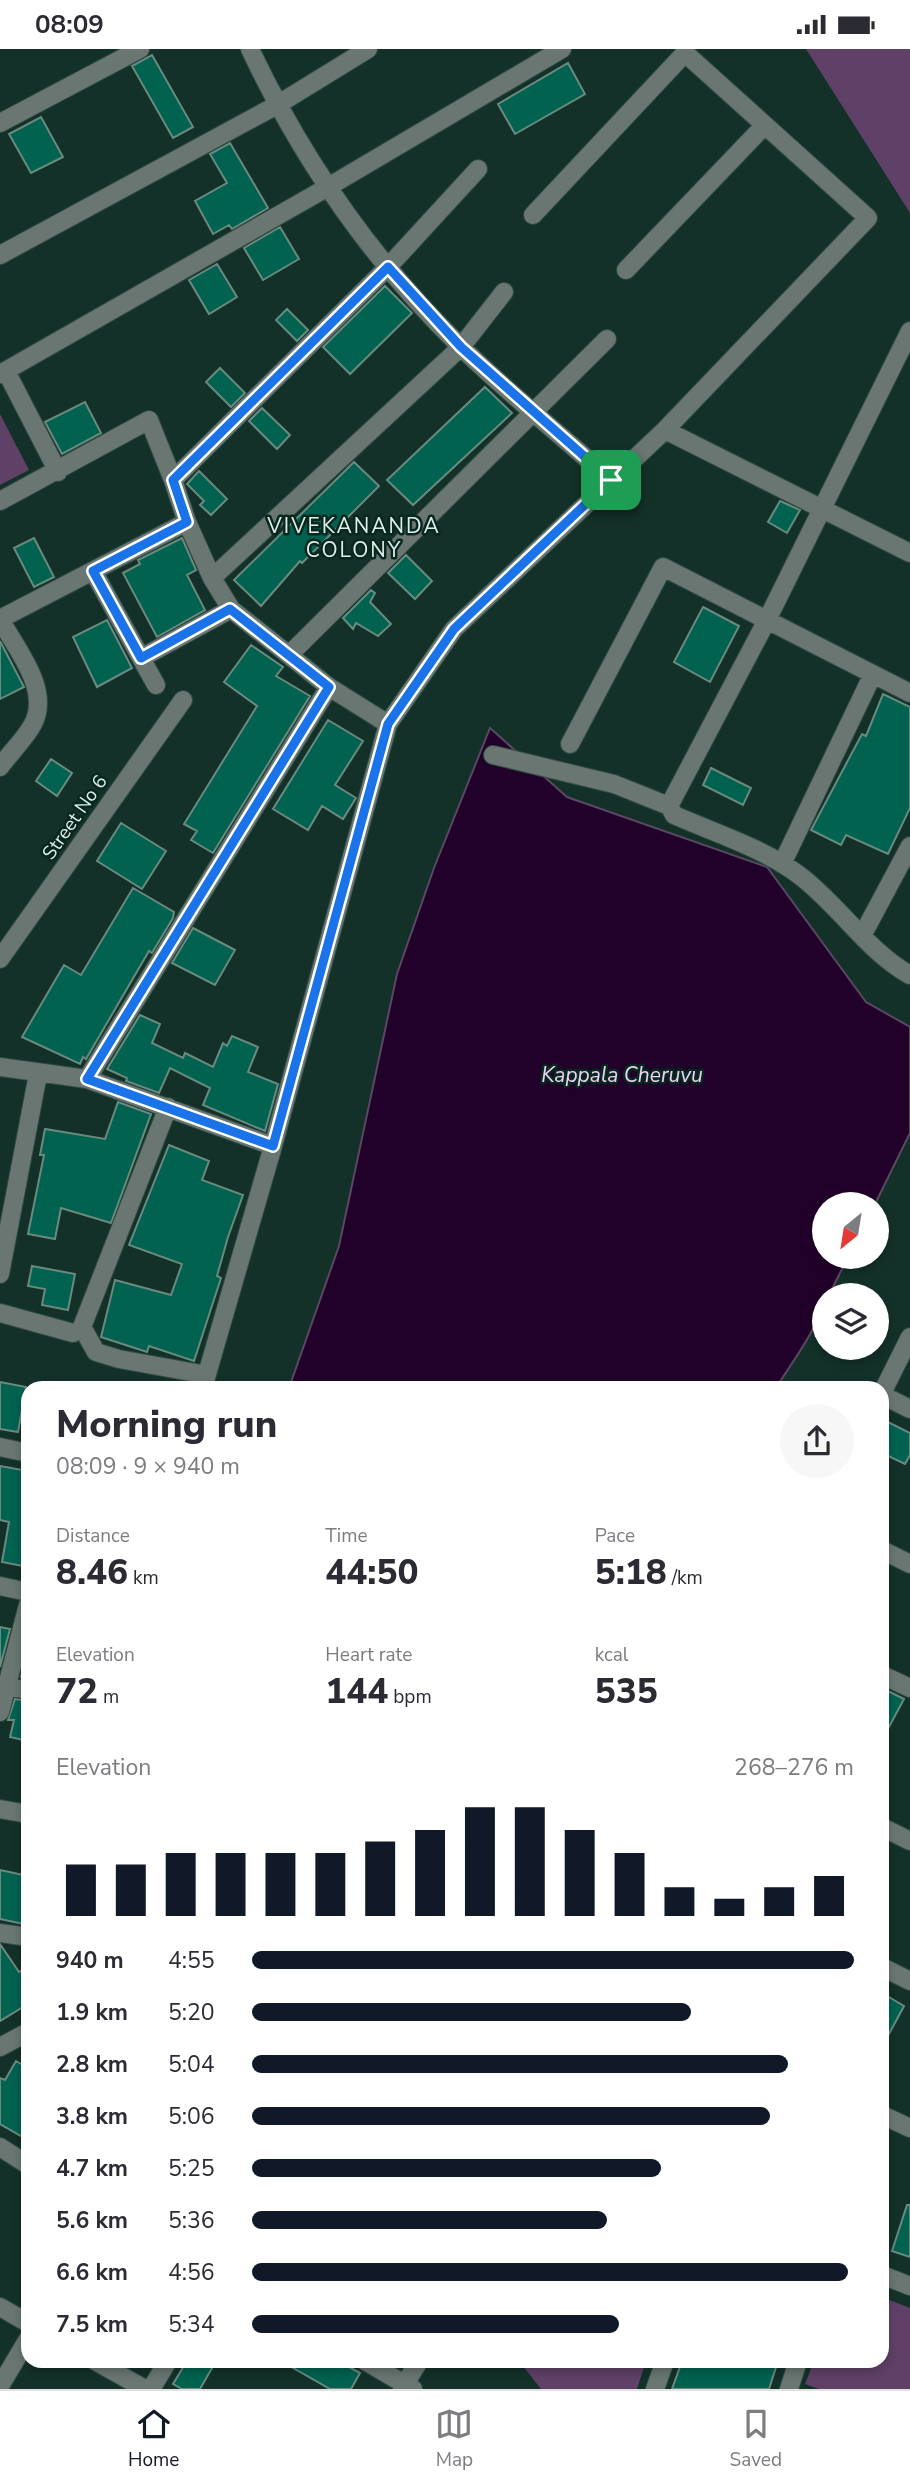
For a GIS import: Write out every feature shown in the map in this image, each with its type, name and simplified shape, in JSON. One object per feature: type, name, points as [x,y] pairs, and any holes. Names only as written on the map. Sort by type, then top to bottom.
[{"type":"street","points":[[0,123],[140,49]]},
{"type":"street","points":[[250,49],[276,106],[328,187],[388,267],[461,347],[611,480]]},
{"type":"street","points":[[0,255],[276,106],[368,49]]},
{"type":"street","points":[[58,472],[3,373],[562,49]]},
{"type":"street","points":[[168,1107],[82,1327],[96,1352],[205,1381],[273,1146],[388,724],[454,629],[665,430],[868,218],[684,51],[533,215]]},
{"type":"street","points":[[626,270],[764,126]]},
{"type":"street","points":[[173,480],[388,267],[478,169]]},
{"type":"street","points":[[212,578],[461,347],[503,292]]},
{"type":"street","points":[[669,806],[767,620],[910,331]]},
{"type":"street","points":[[290,654],[607,339]]},
{"type":"street","points":[[0,501],[58,472],[149,419],[187,522],[212,578],[230,609],[329,687],[388,724]]},
{"type":"street","points":[[665,430],[910,553]]},
{"type":"street","points":[[0,767],[34,722],[38,700],[37,685],[0,619],[187,522]]},
{"type":"street","points":[[570,744],[663,568],[910,692]]},
{"type":"street","points":[[93,571],[156,685]]},
{"type":"street","points":[[141,658],[230,609]]},
{"type":"street","points":[[782,864],[873,674]]},
{"type":"street","points":[[87,1079],[329,687]]},
{"type":"street","name":"Street No 6","points":[[0,959],[183,699]]},
{"type":"street","points":[[493,755],[614,784],[669,806],[674,814],[782,864],[818,890],[863,934],[879,954],[910,975]]},
{"type":"street","points":[[863,934],[910,846]]},
{"type":"street","points":[[0,1067],[87,1079],[273,1146]]},
{"type":"street","points":[[0,1274],[38,1074]]},
{"type":"street","points":[[0,1313],[73,1332]]},
{"type":"street","points":[[888,1381],[910,1337]]},
{"type":"street","points":[[889,1398],[910,1409]]},
{"type":"street","points":[[0,1447],[21,1452]]},
{"type":"street","points":[[889,1554],[910,1564]]},
{"type":"street","points":[[0,1586],[21,1590]]},
{"type":"street","points":[[0,1711],[3,1686],[21,1628]]},
{"type":"street","points":[[889,1678],[910,1688]]},
{"type":"street","points":[[3,1686],[21,1689]]},
{"type":"street","points":[[0,1808],[21,1812]]},
{"type":"street","points":[[889,1830],[910,1841]]},
{"type":"street","points":[[0,1933],[21,1936]]},
{"type":"street","points":[[889,1970],[910,1981]]},
{"type":"street","points":[[0,2047],[21,2036]]},
{"type":"street","points":[[889,2118],[910,2128]]},
{"type":"street","points":[[0,2147],[21,2160]]},
{"type":"street","points":[[889,2278],[910,2286]]},
{"type":"street","points":[[0,2307],[21,2319]]},
{"type":"street","points":[[0,2386],[21,2351]]},
{"type":"street","points":[[107,2368],[145,2389]]},
{"type":"street","points":[[151,2389],[164,2368]]},
{"type":"street","points":[[376,2368],[407,2387],[416,2368]]},
{"type":"street","points":[[655,2389],[662,2368]]},
{"type":"street","points":[[789,2389],[796,2368]]},
{"type":"shaded area","points":[[806,49],[910,49],[910,213]]},
{"type":"shaded area","points":[[0,414],[29,470],[0,485]]},
{"type":"shaded area","points":[[889,2300],[910,2308],[910,2389],[819,2389],[805,2384],[811,2368],[889,2368]]},
{"type":"shaded area","points":[[524,2368],[644,2368],[637,2389],[541,2389]]},
{"type":"water","name":"Kappala Cheruvu","points":[[490,728],[567,797],[767,867],[866,1002],[910,1027],[910,1133],[881,1192],[812,1192],[812,1269],[842,1269],[835,1283],[812,1283],[812,1332],[780,1381],[291,1381],[339,1246],[397,974],[434,868]]},
{"type":"building","points":[[152,55],[193,127],[173,138],[132,66]]},
{"type":"building","points":[[568,63],[585,94],[515,134],[498,104]]},
{"type":"building","points":[[41,117],[63,157],[31,173],[9,134]]},
{"type":"building","points":[[230,143],[268,208],[232,229],[229,225],[213,234],[195,201],[227,183],[210,154]]},
{"type":"building","points":[[280,227],[299,259],[263,280],[244,248]]},
{"type":"building","points":[[217,264],[237,297],[209,314],[189,280]]},
{"type":"building","points":[[385,286],[412,313],[350,374],[323,347]]},
{"type":"building","points":[[287,309],[308,330],[297,341],[276,320]]},
{"type":"building","points":[[220,368],[245,393],[231,407],[206,382]]},
{"type":"building","points":[[485,387],[512,413],[413,505],[387,480]]},
{"type":"building","points":[[85,402],[101,433],[62,454],[45,422]]},
{"type":"building","points":[[262,408],[290,435],[277,449],[249,421]]},
{"type":"building","points":[[354,462],[379,486],[302,563],[300,561],[261,606],[234,580]]},
{"type":"building","points":[[199,471],[227,499],[211,515],[200,505],[204,501],[187,484]]},
{"type":"building","points":[[780,501],[800,510],[787,533],[768,522]]},
{"type":"building","points":[[34,538],[54,577],[34,587],[14,548]]},
{"type":"building","points":[[182,538],[196,570],[187,575],[205,610],[157,637],[123,573],[140,564],[138,560]]},
{"type":"building","points":[[406,555],[432,581],[415,599],[388,573]]},
{"type":"building","points":[[371,590],[375,593],[370,602],[391,624],[378,636],[356,623],[353,629],[343,618]]},
{"type":"building","points":[[703,607],[739,626],[710,682],[674,662]]},
{"type":"building","points":[[107,620],[132,668],[97,687],[73,637]]},
{"type":"building","points":[[0,641],[24,687],[0,699]]},
{"type":"building","points":[[251,645],[283,667],[276,676],[310,696],[213,853],[191,840],[197,831],[184,824],[257,706],[224,682]]},
{"type":"building","points":[[883,694],[910,707],[910,808],[888,854],[846,835],[841,845],[811,830],[862,734],[866,736]]},
{"type":"building","points":[[328,720],[363,741],[335,785],[356,798],[343,819],[322,806],[308,830],[273,809]]},
{"type":"building","points":[[51,759],[72,773],[57,796],[36,781]]},
{"type":"building","points":[[711,768],[751,788],[743,805],[703,785]]},
{"type":"building","points":[[121,823],[166,851],[142,889],[97,861]]},
{"type":"building","points":[[133,888],[174,912],[173,918],[152,953],[149,951],[86,1059],[83,1057],[80,1064],[22,1037],[64,965],[81,975]]},
{"type":"building","points":[[193,928],[235,950],[215,985],[172,963]]},
{"type":"building","points":[[140,1015],[160,1024],[152,1043],[183,1058],[185,1053],[213,1067],[223,1043],[227,1046],[232,1036],[258,1047],[248,1072],[278,1084],[265,1131],[203,1105],[210,1088],[170,1068],[159,1093],[126,1081],[127,1078],[107,1069]]},
{"type":"building","points":[[118,1102],[151,1114],[111,1223],[61,1208],[55,1239],[28,1234],[44,1155],[40,1155],[45,1129],[105,1139]]},
{"type":"building","points":[[169,1145],[209,1161],[202,1180],[243,1195],[228,1237],[217,1276],[221,1278],[194,1361],[149,1346],[147,1352],[101,1337],[115,1280],[171,1295],[182,1264],[129,1245]]},
{"type":"building","points":[[32,1266],[75,1274],[68,1310],[42,1305],[45,1289],[28,1286]]},
{"type":"building","points":[[0,1382],[21,1386],[18,1432],[0,1429]]},
{"type":"building","points":[[889,1422],[910,1433],[910,1455],[905,1464],[889,1456]]},
{"type":"building","points":[[0,1466],[21,1470],[21,1566],[2,1562],[9,1522],[0,1520]]},
{"type":"building","points":[[0,1627],[10,1629],[0,1667]]},
{"type":"building","points":[[889,1692],[904,1699],[889,1727]]},
{"type":"building","points":[[15,1699],[21,1700],[21,1739],[10,1737],[14,1720],[8,1720]]},
{"type":"building","points":[[0,1870],[21,1874],[21,1924],[0,1919]]},
{"type":"building","points":[[0,1944],[19,1972],[21,1971],[21,2008],[0,2021]]},
{"type":"building","points":[[889,1997],[904,2006],[889,2034]]},
{"type":"building","points":[[16,2061],[21,2064],[21,2136],[0,2124],[0,2078],[5,2080]]},
{"type":"building","points":[[907,2205],[910,2205],[910,2257],[892,2251]]},
{"type":"building","points":[[183,2368],[212,2368],[200,2389],[182,2389],[173,2384]]},
{"type":"building","points":[[293,2368],[351,2368],[360,2373],[351,2389],[330,2389]]},
{"type":"building","points":[[680,2368],[776,2368],[769,2389],[672,2389]]},
{"type":"district","name":"VIVEKANANDA COLONY","points":[[354,538]]},
{"type":"route","points":[[388,267],[461,347],[611,480],[454,629],[388,724],[273,1146],[87,1079],[329,687],[230,609],[141,658],[93,571],[187,522],[173,480],[388,267]]}]
